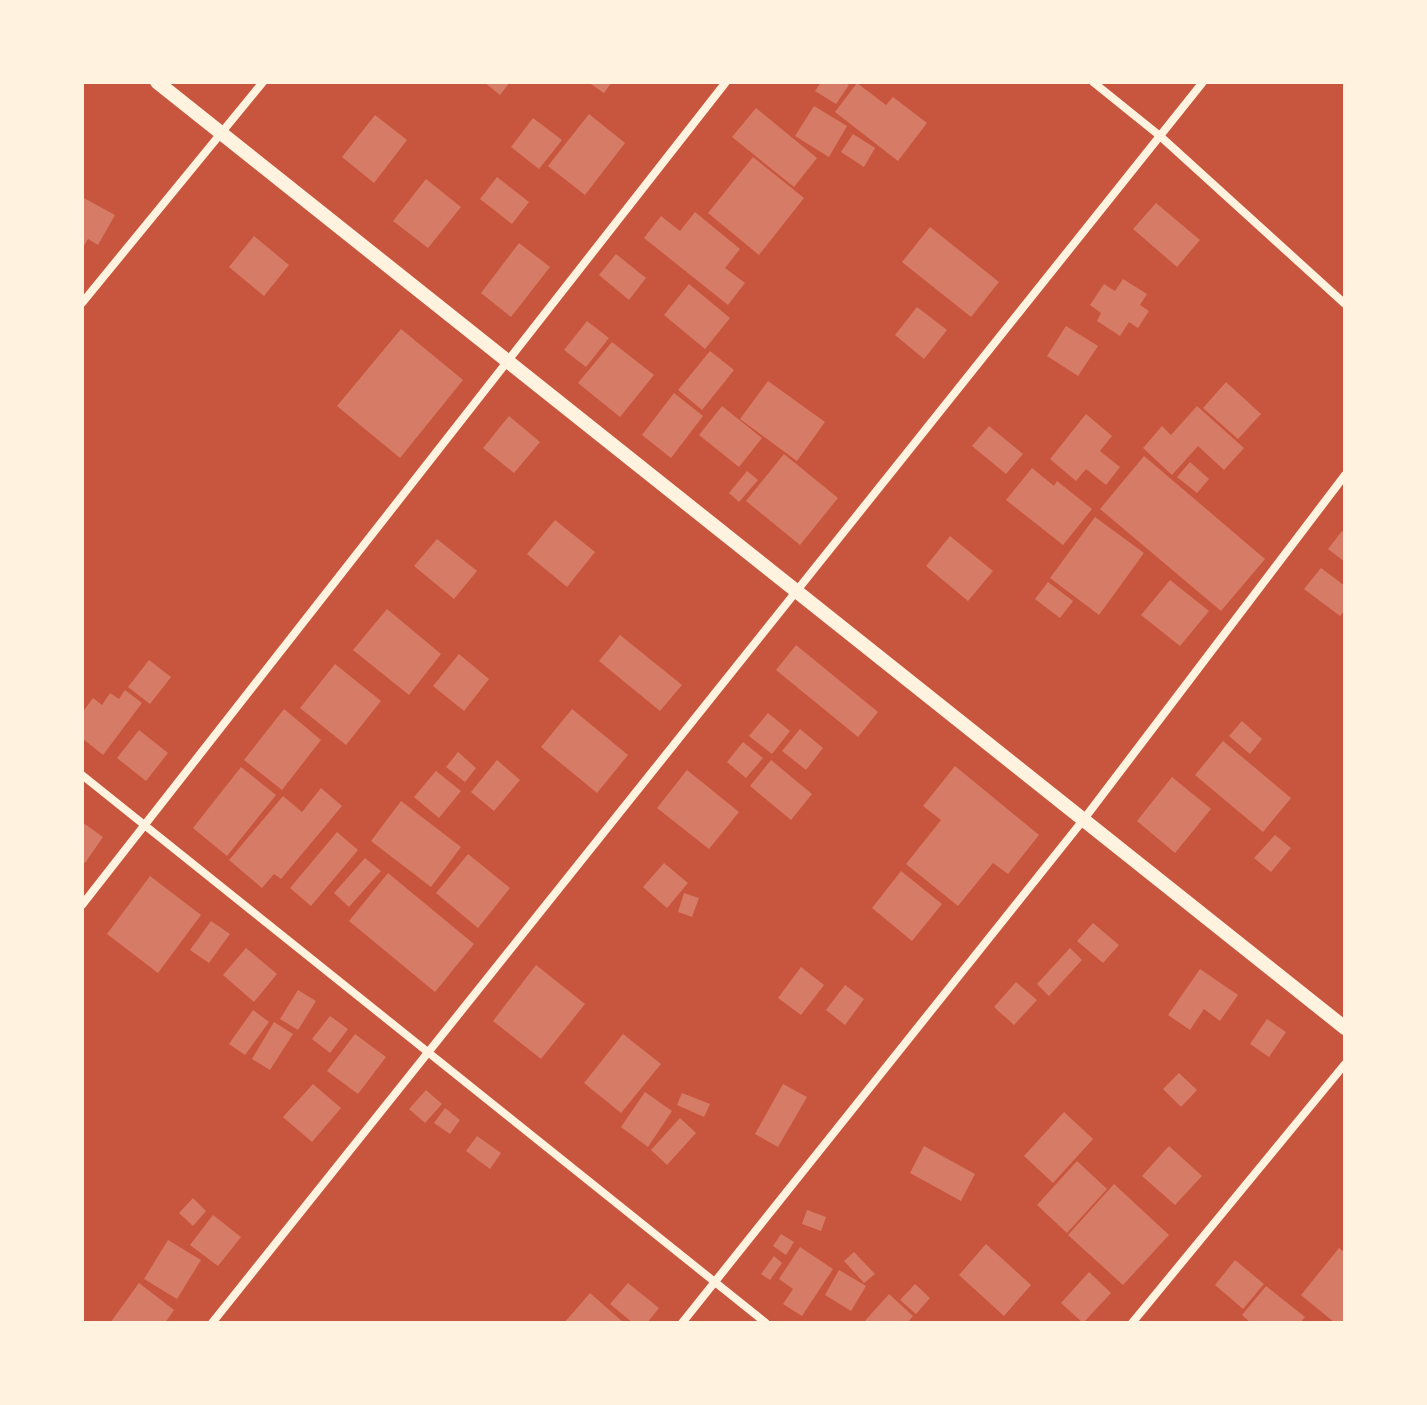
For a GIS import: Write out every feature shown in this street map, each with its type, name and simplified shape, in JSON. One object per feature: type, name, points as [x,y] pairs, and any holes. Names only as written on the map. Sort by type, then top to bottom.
[{"type":"street","points":[[157,82],[1345,1028]]},
{"type":"street","points":[[82,303],[263,82]]},
{"type":"street","points":[[82,905],[726,82]]},
{"type":"street","points":[[1093,82],[1160,136],[1345,304]]},
{"type":"street","points":[[212,1323],[1203,82]]},
{"type":"street","points":[[682,1323],[1084,819],[1345,475]]},
{"type":"street","points":[[82,775],[766,1323]]},
{"type":"street","points":[[1132,1323],[1345,1064]]},
{"type":"building","points":[[484,82],[510,82],[500,95]]},
{"type":"building","points":[[588,82],[612,82],[604,93]]},
{"type":"building","points":[[821,82],[849,85],[836,104],[815,91]]},
{"type":"building","points":[[857,83],[886,105],[893,97],[927,123],[898,161],[835,112]]},
{"type":"building","points":[[814,106],[847,126],[829,157],[795,136]]},
{"type":"building","points":[[756,108],[817,158],[794,187],[732,137]]},
{"type":"building","points":[[589,114],[625,143],[585,195],[548,166]]},
{"type":"building","points":[[375,115],[407,140],[374,183],[342,157]]},
{"type":"building","points":[[533,118],[562,140],[539,169],[511,147]]},
{"type":"building","points":[[853,134],[875,148],[864,167],[841,152]]},
{"type":"building","points":[[753,157],[804,198],[759,255],[708,213]]},
{"type":"building","points":[[497,177],[529,202],[512,224],[480,199]]},
{"type":"building","points":[[426,179],[461,207],[428,248],[393,221]]},
{"type":"building","points":[[82,197],[115,215],[98,245],[88,239],[82,249]]},
{"type":"building","points":[[1156,203],[1200,240],[1177,267],[1133,229]]},
{"type":"building","points":[[695,212],[740,249],[725,268],[745,283],[728,305],[644,238],[661,216],[680,231]]},
{"type":"building","points":[[930,227],[999,282],[971,317],[902,262]]},
{"type":"building","points":[[254,236],[289,265],[264,296],[229,267]]},
{"type":"building","points":[[519,243],[550,267],[511,317],[481,293]]},
{"type":"building","points":[[616,254],[646,278],[629,300],[599,275]]},
{"type":"building","points":[[1123,279],[1147,294],[1140,305],[1149,311],[1138,328],[1129,322],[1120,336],[1097,321],[1101,313],[1090,305],[1104,284],[1115,291]]},
{"type":"building","points":[[689,284],[730,318],[705,349],[664,315]]},
{"type":"building","points":[[917,307],[947,330],[924,359],[895,335]]},
{"type":"building","points":[[587,321],[609,338],[586,367],[564,350]]},
{"type":"building","points":[[1066,326],[1098,346],[1078,376],[1047,356]]},
{"type":"building","points":[[401,329],[463,380],[400,458],[337,406]]},
{"type":"building","points":[[612,342],[654,375],[620,417],[578,383]]},
{"type":"building","points":[[710,351],[734,370],[702,410],[678,390]]},
{"type":"building","points":[[768,381],[825,422],[797,461],[740,419]]},
{"type":"building","points":[[1226,382],[1261,414],[1238,439],[1203,408]]},
{"type":"building","points":[[674,393],[703,416],[671,458],[642,435]]},
{"type":"building","points":[[722,406],[762,438],[739,467],[699,435]]},
{"type":"building","points":[[1197,406],[1244,448],[1224,470],[1198,446],[1172,475],[1143,448],[1162,426],[1171,435]]},
{"type":"building","points":[[1086,414],[1112,436],[1100,451],[1120,467],[1106,485],[1086,469],[1076,481],[1050,459]]},
{"type":"building","points":[[509,416],[540,442],[514,473],[483,448]]},
{"type":"building","points":[[989,426],[1023,454],[1006,474],[972,446]]},
{"type":"building","points":[[784,454],[838,498],[800,545],[746,501]]},
{"type":"building","points":[[1144,456],[1265,559],[1221,611],[1100,509]]},
{"type":"building","points":[[1190,462],[1209,479],[1197,493],[1177,477]]},
{"type":"building","points":[[1032,468],[1054,486],[1057,481],[1092,509],[1063,545],[1006,500]]},
{"type":"building","points":[[747,471],[758,480],[739,502],[729,493]]},
{"type":"building","points":[[1095,517],[1144,553],[1099,615],[1050,578]]},
{"type":"building","points":[[555,520],[595,552],[567,587],[527,554]]},
{"type":"building","points":[[1342,531],[1345,533],[1345,562],[1328,549]]},
{"type":"building","points":[[950,536],[993,571],[968,601],[926,566]]},
{"type":"building","points":[[437,539],[477,571],[454,599],[414,566]]},
{"type":"building","points":[[1321,568],[1345,586],[1345,610],[1340,616],[1304,589]]},
{"type":"building","points":[[1170,580],[1209,611],[1180,646],[1141,615]]},
{"type":"building","points":[[1048,582],[1073,601],[1060,618],[1035,599]]},
{"type":"building","points":[[387,609],[441,654],[409,695],[353,650]]},
{"type":"building","points":[[620,635],[682,685],[660,711],[599,661]]},
{"type":"building","points":[[796,645],[878,712],[858,737],[776,670]]},
{"type":"building","points":[[459,654],[489,679],[464,711],[433,686]]},
{"type":"building","points":[[149,660],[171,677],[150,704],[128,687]]},
{"type":"building","points":[[335,664],[381,701],[346,745],[300,708]]},
{"type":"building","points":[[125,690],[142,703],[103,755],[82,738],[82,713],[93,698],[102,705],[110,693],[119,699]]},
{"type":"building","points":[[284,709],[321,740],[282,790],[244,760]]},
{"type":"building","points":[[572,709],[628,755],[597,793],[541,747]]},
{"type":"building","points":[[768,713],[790,731],[772,754],[749,736]]},
{"type":"building","points":[[1242,721],[1262,739],[1250,754],[1229,736]]},
{"type":"building","points":[[800,729],[823,748],[806,770],[782,751]]},
{"type":"building","points":[[139,730],[168,753],[146,781],[117,758]]},
{"type":"building","points":[[1223,741],[1291,798],[1263,832],[1195,775]]},
{"type":"building","points":[[743,742],[763,758],[746,778],[727,762]]},
{"type":"building","points":[[458,752],[476,768],[465,782],[446,767]]},
{"type":"building","points":[[497,760],[520,780],[494,811],[471,792]]},
{"type":"building","points":[[771,760],[812,794],[791,820],[750,786]]},
{"type":"building","points":[[955,766],[1039,835],[1008,874],[993,863],[958,906],[906,864],[941,820],[923,806]]},
{"type":"building","points":[[241,767],[276,795],[227,856],[193,828]]},
{"type":"building","points":[[687,770],[739,812],[709,849],[657,808]]},
{"type":"building","points":[[436,771],[461,791],[439,818],[414,797]]},
{"type":"building","points":[[1172,777],[1211,809],[1175,853],[1137,821]]},
{"type":"building","points":[[321,788],[342,806],[281,879],[274,874],[262,888],[229,860],[283,796],[302,812]]},
{"type":"building","points":[[401,801],[461,847],[431,887],[371,841]]},
{"type":"building","points":[[82,822],[103,837],[85,863],[82,861]]},
{"type":"building","points":[[337,832],[358,850],[311,906],[290,888]]},
{"type":"building","points":[[1275,835],[1291,848],[1271,872],[1254,858]]},
{"type":"building","points":[[468,854],[510,888],[478,928],[436,893]]},
{"type":"building","points":[[365,858],[381,871],[349,907],[334,893]]},
{"type":"building","points":[[664,863],[688,883],[667,908],[643,887]]},
{"type":"building","points":[[901,871],[942,904],[912,941],[872,908]]},
{"type":"building","points":[[388,873],[474,944],[435,992],[349,921]]},
{"type":"building","points":[[150,876],[201,915],[158,973],[107,934]]},
{"type":"building","points":[[684,893],[699,898],[692,917],[678,912]]},
{"type":"building","points":[[211,921],[230,934],[209,963],[190,950]]},
{"type":"building","points":[[1093,923],[1119,945],[1103,963],[1077,941]]},
{"type":"building","points":[[246,948],[277,974],[254,1002],[223,975]]},
{"type":"building","points":[[1070,948],[1082,960],[1049,996],[1037,984]]},
{"type":"building","points":[[536,965],[585,1004],[541,1059],[493,1021]]},
{"type":"building","points":[[801,967],[824,985],[801,1015],[778,998]]},
{"type":"building","points":[[1200,969],[1238,995],[1220,1021],[1204,1009],[1190,1030],[1168,1015]]},
{"type":"building","points":[[1016,982],[1037,1000],[1014,1025],[994,1007]]},
{"type":"building","points":[[845,985],[864,999],[845,1025],[826,1010]]},
{"type":"building","points":[[298,990],[316,1001],[298,1030],[280,1019]]},
{"type":"building","points":[[253,1010],[269,1022],[245,1055],[229,1044]]},
{"type":"building","points":[[330,1016],[348,1029],[330,1053],[312,1039]]},
{"type":"building","points":[[1267,1019],[1286,1032],[1269,1057],[1250,1044]]},
{"type":"building","points":[[274,1022],[293,1034],[270,1070],[252,1059]]},
{"type":"building","points":[[355,1034],[386,1057],[358,1094],[327,1071]]},
{"type":"building","points":[[623,1034],[661,1064],[621,1113],[584,1083]]},
{"type":"building","points":[[1179,1073],[1197,1090],[1181,1107],[1163,1089]]},
{"type":"building","points":[[313,1084],[341,1108],[312,1142],[283,1117]]},
{"type":"building","points":[[783,1084],[807,1097],[778,1147],[755,1134]]},
{"type":"building","points":[[426,1090],[442,1104],[425,1123],[409,1109]]},
{"type":"building","points":[[645,1092],[672,1111],[648,1147],[621,1127]]},
{"type":"building","points":[[682,1093],[710,1104],[704,1117],[677,1105]]},
{"type":"building","points":[[445,1108],[460,1120],[450,1134],[434,1123]]},
{"type":"building","points":[[1064,1112],[1093,1139],[1053,1183],[1024,1156]]},
{"type":"building","points":[[680,1118],[696,1133],[667,1165],[651,1150]]},
{"type":"building","points":[[477,1136],[501,1153],[490,1169],[466,1151]]},
{"type":"building","points":[[924,1146],[975,1174],[961,1201],[910,1173]]},
{"type":"building","points":[[1169,1146],[1202,1176],[1175,1205],[1142,1176]]},
{"type":"building","points":[[1077,1161],[1107,1189],[1067,1233],[1037,1205]]},
{"type":"building","points":[[1114,1184],[1169,1235],[1123,1285],[1068,1235]]},
{"type":"building","points":[[193,1198],[206,1211],[193,1226],[179,1213]]},
{"type":"building","points":[[807,1210],[826,1217],[821,1231],[802,1224]]},
{"type":"building","points":[[213,1215],[241,1237],[218,1266],[190,1245]]},
{"type":"building","points":[[781,1234],[794,1242],[786,1255],[773,1246]]},
{"type":"building","points":[[168,1240],[201,1260],[177,1299],[144,1279]]},
{"type":"building","points":[[986,1244],[1031,1285],[1004,1316],[959,1275]]},
{"type":"building","points":[[800,1247],[833,1269],[802,1316],[783,1304],[793,1289],[779,1279]]},
{"type":"building","points":[[1339,1248],[1345,1253],[1345,1323],[1335,1323],[1301,1295]]},
{"type":"building","points":[[854,1252],[875,1274],[864,1283],[844,1261]]},
{"type":"building","points":[[774,1256],[782,1263],[770,1280],[761,1274]]},
{"type":"building","points":[[1235,1260],[1264,1284],[1243,1309],[1215,1285]]},
{"type":"building","points":[[839,1270],[866,1286],[851,1311],[825,1295]]},
{"type":"building","points":[[1089,1272],[1111,1293],[1083,1323],[1061,1303]]},
{"type":"building","points":[[139,1283],[174,1310],[165,1323],[110,1323]]},
{"type":"building","points":[[628,1283],[659,1308],[647,1323],[633,1323],[610,1304]]},
{"type":"building","points":[[915,1284],[930,1298],[916,1314],[900,1300]]},
{"type":"building","points":[[1266,1286],[1305,1317],[1300,1323],[1251,1323],[1242,1315]]},
{"type":"building","points":[[590,1293],[624,1323],[564,1323]]},
{"type":"building","points":[[889,1294],[913,1316],[907,1323],[863,1323]]}]
